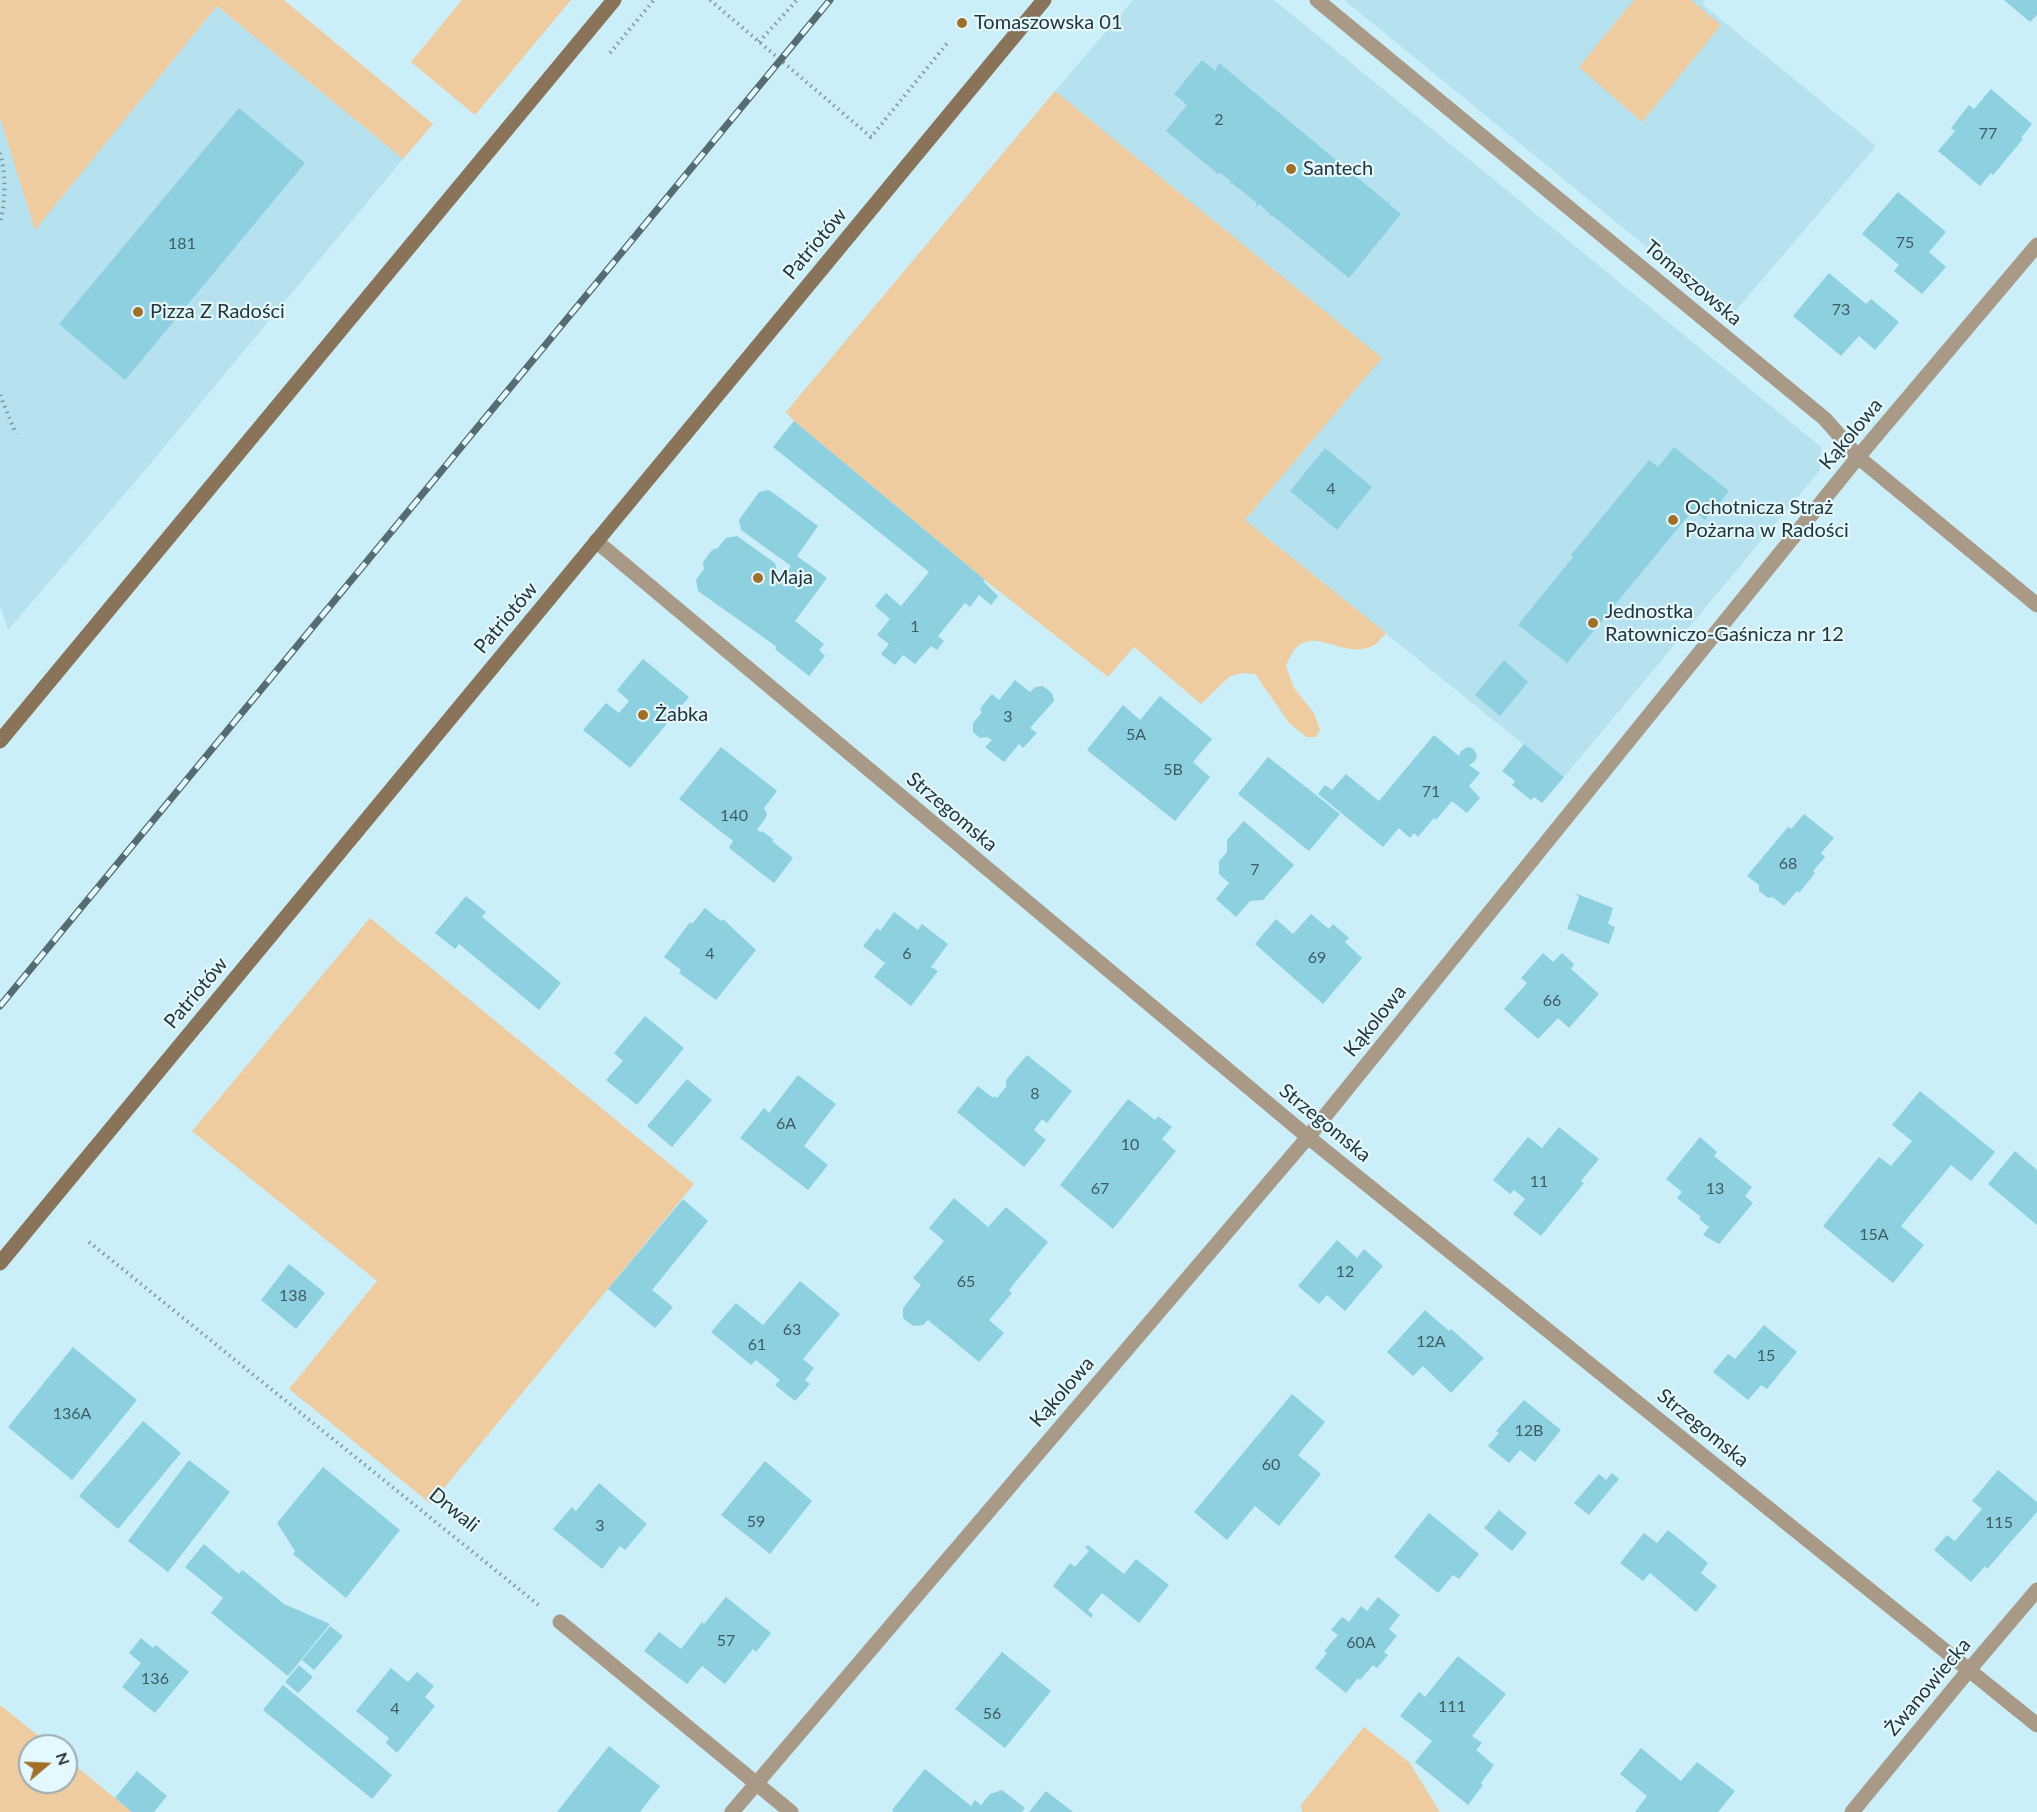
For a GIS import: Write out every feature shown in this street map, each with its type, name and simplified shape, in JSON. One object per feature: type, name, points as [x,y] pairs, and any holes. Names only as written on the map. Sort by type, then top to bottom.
[{"type":"main road","points":[[0,741],[614,0]]},
{"type":"main road","name":"Patriotów","points":[[0,1263],[1044,0]]},
{"type":"street","name":"Tomaszowska","points":[[1317,0],[1825,419],[1858,457],[2037,605]]},
{"type":"street","name":"Kąkolowa","points":[[732,1812],[1308,1137],[1858,457],[2037,246]]},
{"type":"street","name":"Strzegomska","points":[[596,541],[1308,1137],[2037,1725]]},
{"type":"street","name":"Żwanowiecka","points":[[1852,1812],[2037,1590]]},
{"type":"street","points":[[560,1622],[791,1812]]},
{"type":"path","points":[[610,53],[654,0]]},
{"type":"path","points":[[710,0],[871,137],[950,40]]},
{"type":"path","points":[[759,42],[797,0]]},
{"type":"path","points":[[0,153],[4,193],[0,222]]},
{"type":"path","points":[[0,394],[16,434]]},
{"type":"path","name":"Drwali","points":[[89,1242],[560,1622]]},
{"type":"shaded area","points":[[0,0],[284,0],[433,124],[403,159],[217,6],[35,230],[0,118]]},
{"type":"shaded area","points":[[462,0],[571,0],[475,115],[411,62]]},
{"type":"shaded area","points":[[1133,0],[1274,0],[1821,447],[1820,470],[1564,777],[1245,520],[1381,358],[1055,91]]},
{"type":"shaded area","points":[[1344,0],[1705,0],[1702,4],[1876,146],[1731,316]]},
{"type":"shaded area","points":[[1634,0],[1691,0],[1721,25],[1642,122],[1579,67]]},
{"type":"shaded area","points":[[217,6],[403,159],[146,469],[8,630],[0,605],[0,118],[35,229]]},
{"type":"shaded area","points":[[1055,91],[1382,358],[1245,520],[1386,633],[1375,644],[1367,648],[1343,648],[1311,641],[1302,643],[1293,651],[1286,666],[1294,688],[1314,713],[1320,730],[1316,737],[1307,737],[1290,724],[1255,674],[1243,673],[1230,676],[1201,704],[1134,647],[1108,677],[985,580],[786,412]]},
{"type":"shaded area","points":[[370,918],[694,1184],[431,1504],[289,1389],[377,1281],[192,1131]]},
{"type":"shaded area","points":[[0,1705],[36,1734],[18,1734],[18,1794],[78,1794],[78,1768],[132,1812],[0,1812]]},
{"type":"shaded area","points":[[1364,1727],[1409,1762],[1440,1812],[1302,1812],[1301,1805]]},
{"type":"building","points":[[2004,0],[2037,0],[2037,15],[2030,22]]},
{"type":"building","points":[[1202,60],[1215,71],[1219,63],[1388,203],[1391,200],[1389,204],[1401,214],[1349,278],[1272,215],[1268,218],[1270,214],[1259,204],[1255,208],[1257,203],[1232,183],[1229,186],[1231,181],[1220,173],[1218,174],[1166,131],[1187,105],[1174,94]]},
{"type":"building","points":[[1991,89],[2032,124],[2021,138],[2023,139],[1993,175],[1991,173],[1980,186],[1938,151],[1955,131],[1951,128],[1969,105],[1974,109]]},
{"type":"building","points":[[239,108],[305,163],[125,380],[59,324]]},
{"type":"building","points":[[1898,192],[1946,232],[1929,252],[1946,267],[1922,294],[1894,271],[1899,265],[1862,234]]},
{"type":"building","points":[[1829,273],[1866,304],[1871,299],[1899,322],[1875,350],[1859,336],[1841,356],[1793,316]]},
{"type":"building","points":[[794,421],[985,580],[983,581],[998,596],[991,605],[979,595],[970,607],[965,603],[938,636],[944,641],[937,650],[931,646],[915,664],[903,655],[895,665],[881,654],[889,644],[877,635],[890,619],[875,606],[886,593],[901,606],[929,572],[773,447]]},
{"type":"building","points":[[1674,447],[1729,491],[1705,520],[1693,510],[1567,663],[1518,625],[1573,557],[1571,555],[1649,460],[1658,467]]},
{"type":"building","points":[[1325,448],[1372,487],[1337,530],[1290,491]]},
{"type":"building","points":[[769,490],[818,526],[797,556],[827,578],[795,621],[824,644],[819,650],[825,656],[809,676],[775,649],[777,647],[698,591],[696,580],[704,569],[703,562],[712,550],[718,548],[726,538],[737,536],[775,563],[779,582],[791,566],[741,530],[739,520],[759,492]]},
{"type":"building","points":[[643,659],[689,697],[630,768],[583,730],[606,703],[619,713],[629,701],[617,690]]},
{"type":"building","points":[[1504,660],[1528,682],[1500,716],[1475,695]]},
{"type":"building","points":[[1015,680],[1030,692],[1035,687],[1043,686],[1052,693],[1054,701],[1030,728],[1037,733],[1023,748],[1019,744],[1004,762],[985,747],[992,740],[987,737],[980,738],[973,732],[973,723],[992,694],[999,700]]},
{"type":"building","points":[[1160,696],[1212,739],[1193,762],[1210,777],[1175,821],[1087,750],[1123,705],[1140,720]]},
{"type":"building","points":[[1434,735],[1459,756],[1461,751],[1468,747],[1475,751],[1477,757],[1469,765],[1480,773],[1469,786],[1480,798],[1467,813],[1452,801],[1418,837],[1414,833],[1410,838],[1399,828],[1383,847],[1318,794],[1325,785],[1332,790],[1346,774],[1379,801]]},
{"type":"building","points":[[1524,744],[1564,777],[1542,803],[1534,797],[1531,800],[1512,785],[1515,781],[1502,771]]},
{"type":"building","points":[[721,747],[777,791],[764,808],[767,814],[757,830],[774,840],[772,841],[793,858],[774,883],[729,848],[733,841],[679,799]]},
{"type":"building","points":[[1268,757],[1340,814],[1309,851],[1238,794]]},
{"type":"building","points":[[1804,814],[1834,838],[1821,853],[1825,857],[1813,871],[1815,873],[1799,893],[1797,891],[1784,906],[1773,897],[1768,898],[1759,891],[1759,885],[1747,876],[1788,827],[1791,829]]},
{"type":"building","points":[[1244,821],[1294,865],[1263,900],[1250,901],[1236,917],[1216,899],[1229,883],[1219,874],[1219,861],[1227,852],[1227,840]]},
{"type":"building","points":[[1575,893],[1613,908],[1608,924],[1615,927],[1609,944],[1567,929],[1579,897]]},
{"type":"building","points":[[466,896],[486,912],[482,917],[561,983],[539,1010],[459,944],[455,949],[435,933]]},
{"type":"building","points":[[705,908],[721,921],[723,919],[756,950],[716,1000],[679,973],[681,970],[664,957],[690,922],[692,924]]},
{"type":"building","points":[[894,912],[918,930],[922,924],[948,944],[931,967],[938,971],[911,1006],[874,977],[885,963],[863,946],[877,928],[880,931]]},
{"type":"building","points":[[1311,914],[1329,929],[1333,924],[1349,938],[1345,942],[1362,958],[1323,1004],[1255,944],[1276,919],[1293,934]]},
{"type":"building","points":[[1543,953],[1553,962],[1562,953],[1574,964],[1571,969],[1599,994],[1569,1028],[1558,1018],[1538,1039],[1504,1009],[1527,983],[1521,978]]},
{"type":"building","points":[[645,1016],[684,1048],[637,1105],[606,1080],[623,1061],[614,1053]]},
{"type":"building","points":[[1027,1055],[1072,1091],[1047,1123],[1042,1119],[1034,1130],[1046,1140],[1024,1167],[957,1112],[978,1086],[993,1098],[994,1096],[997,1098],[1006,1087],[1006,1080]]},
{"type":"building","points":[[798,1075],[836,1104],[804,1146],[828,1165],[808,1190],[740,1138],[764,1108],[769,1113]]},
{"type":"building","points":[[687,1079],[712,1100],[672,1147],[647,1126]]},
{"type":"building","points":[[1920,1091],[1995,1152],[1971,1181],[1951,1165],[1901,1226],[1924,1245],[1893,1283],[1823,1226],[1879,1157],[1891,1166],[1912,1141],[1892,1125]]},
{"type":"building","points":[[1128,1099],[1155,1120],[1158,1116],[1172,1127],[1162,1139],[1176,1151],[1113,1229],[1060,1185]]},
{"type":"building","points":[[1559,1127],[1599,1159],[1581,1181],[1584,1183],[1541,1236],[1513,1214],[1525,1199],[1514,1190],[1510,1194],[1493,1180],[1528,1137],[1542,1148]]},
{"type":"building","points":[[1700,1137],[1717,1152],[1714,1156],[1752,1187],[1745,1196],[1753,1203],[1719,1244],[1703,1235],[1709,1227],[1699,1219],[1701,1217],[1677,1198],[1682,1192],[1666,1179]]},
{"type":"building","points":[[2015,1151],[2037,1170],[2037,1225],[1988,1184]]},
{"type":"building","points":[[954,1198],[988,1227],[1006,1207],[1048,1242],[1009,1290],[1012,1293],[989,1320],[1004,1333],[979,1362],[928,1320],[923,1325],[913,1326],[903,1318],[903,1308],[921,1285],[913,1278],[944,1241],[929,1228]]},
{"type":"building","points":[[683,1199],[708,1221],[652,1290],[673,1307],[655,1328],[608,1289]]},
{"type":"building","points":[[1337,1240],[1357,1258],[1364,1249],[1383,1266],[1345,1311],[1327,1295],[1319,1304],[1298,1286]]},
{"type":"building","points":[[289,1264],[325,1293],[296,1329],[261,1300]]},
{"type":"building","points":[[800,1281],[840,1314],[803,1359],[814,1368],[805,1380],[810,1384],[795,1401],[775,1385],[780,1380],[756,1360],[751,1365],[711,1332],[736,1303],[763,1325]]},
{"type":"building","points":[[1425,1310],[1484,1358],[1451,1393],[1423,1366],[1413,1376],[1387,1352]]},
{"type":"building","points":[[1764,1325],[1797,1352],[1767,1389],[1761,1385],[1748,1400],[1713,1372],[1728,1354],[1735,1359]]},
{"type":"building","points":[[73,1347],[137,1400],[72,1480],[8,1427]]},
{"type":"building","points":[[1292,1394],[1325,1422],[1298,1455],[1321,1474],[1279,1526],[1255,1506],[1227,1540],[1194,1512]]},
{"type":"building","points":[[1524,1400],[1561,1430],[1535,1462],[1520,1450],[1509,1463],[1488,1446],[1499,1433],[1496,1431]]},
{"type":"building","points":[[143,1421],[181,1453],[118,1529],[79,1496]]},
{"type":"building","points":[[189,1460],[230,1492],[168,1572],[128,1541]]},
{"type":"building","points":[[765,1461],[812,1501],[770,1554],[721,1515]]},
{"type":"building","points":[[323,1467],[400,1530],[346,1598],[293,1554],[295,1551],[277,1523]]},
{"type":"building","points":[[1998,1470],[2037,1502],[2037,1512],[1987,1569],[1985,1566],[1971,1582],[1934,1550],[1947,1535],[1955,1541],[1982,1509],[1972,1501]]},
{"type":"building","points":[[1612,1473],[1619,1479],[1589,1515],[1574,1503],[1599,1474],[1606,1480]]},
{"type":"building","points":[[599,1483],[647,1524],[625,1550],[620,1546],[602,1569],[553,1529],[572,1507],[576,1511]]},
{"type":"building","points":[[1499,1510],[1527,1533],[1512,1551],[1484,1528]]},
{"type":"building","points":[[1429,1513],[1479,1554],[1459,1579],[1453,1575],[1438,1593],[1394,1557]]},
{"type":"building","points":[[1668,1530],[1708,1563],[1701,1573],[1717,1586],[1696,1612],[1650,1573],[1643,1581],[1620,1563],[1644,1533],[1657,1543]]},
{"type":"building","points":[[204,1544],[239,1574],[242,1570],[245,1572],[284,1604],[330,1624],[288,1676],[211,1613],[223,1598],[185,1567]]},
{"type":"building","points":[[1088,1545],[1124,1574],[1136,1559],[1169,1585],[1139,1623],[1102,1593],[1088,1610],[1093,1615],[1091,1618],[1053,1586],[1070,1563],[1075,1567],[1089,1551],[1085,1547]]},
{"type":"building","points":[[726,1597],[771,1633],[756,1652],[753,1649],[725,1684],[702,1666],[687,1684],[644,1651],[659,1632],[681,1649]]},
{"type":"building","points":[[1378,1597],[1400,1615],[1389,1629],[1397,1636],[1384,1652],[1388,1655],[1377,1668],[1373,1665],[1346,1693],[1315,1668],[1327,1653],[1324,1651],[1338,1635],[1331,1630],[1342,1617],[1349,1622],[1361,1606],[1367,1611]]},
{"type":"building","points":[[330,1626],[343,1636],[314,1670],[302,1660]]},
{"type":"building","points":[[141,1638],[153,1648],[156,1645],[189,1672],[155,1713],[122,1687],[141,1663],[129,1653]]},
{"type":"building","points":[[1002,1652],[1051,1691],[1005,1748],[955,1709]]},
{"type":"building","points":[[1458,1656],[1506,1694],[1472,1736],[1482,1743],[1476,1750],[1494,1765],[1468,1805],[1415,1762],[1432,1741],[1400,1716],[1419,1692],[1425,1697]]},
{"type":"building","points":[[299,1665],[313,1677],[298,1693],[285,1682]]},
{"type":"building","points":[[391,1668],[408,1682],[417,1672],[434,1686],[425,1697],[435,1706],[397,1753],[386,1743],[389,1738],[356,1711]]},
{"type":"building","points":[[283,1685],[392,1775],[372,1799],[263,1710]]},
{"type":"building","points":[[609,1746],[660,1786],[640,1812],[557,1812]]},
{"type":"building","points":[[1641,1748],[1681,1781],[1697,1762],[1735,1791],[1718,1812],[1635,1812],[1647,1796],[1620,1774]]},
{"type":"building","points":[[925,1769],[971,1806],[975,1800],[981,1805],[990,1794],[1002,1790],[1025,1808],[1022,1812],[894,1812],[892,1810]]},
{"type":"building","points":[[137,1771],[167,1796],[154,1812],[132,1812],[115,1798]]},
{"type":"building","points":[[1046,1791],[1073,1812],[1029,1812]]},
{"type":"railway","points":[[0,1006],[830,0]]},
{"type":"place","name":"Tomaszowska 01","points":[[962,23]]},
{"type":"place","name":"Santech","points":[[1291,169]]},
{"type":"place","name":"Pizza Z Radości","points":[[138,312]]},
{"type":"place","name":"Ochotnicza Straż Pożarna w Radości","points":[[1673,520]]},
{"type":"place","name":"Maja","points":[[758,578]]},
{"type":"place","name":"Jednostka Ratowniczo-Gaśnicza nr 12","points":[[1593,623]]},
{"type":"place","name":"Żabka","points":[[643,715]]}]
